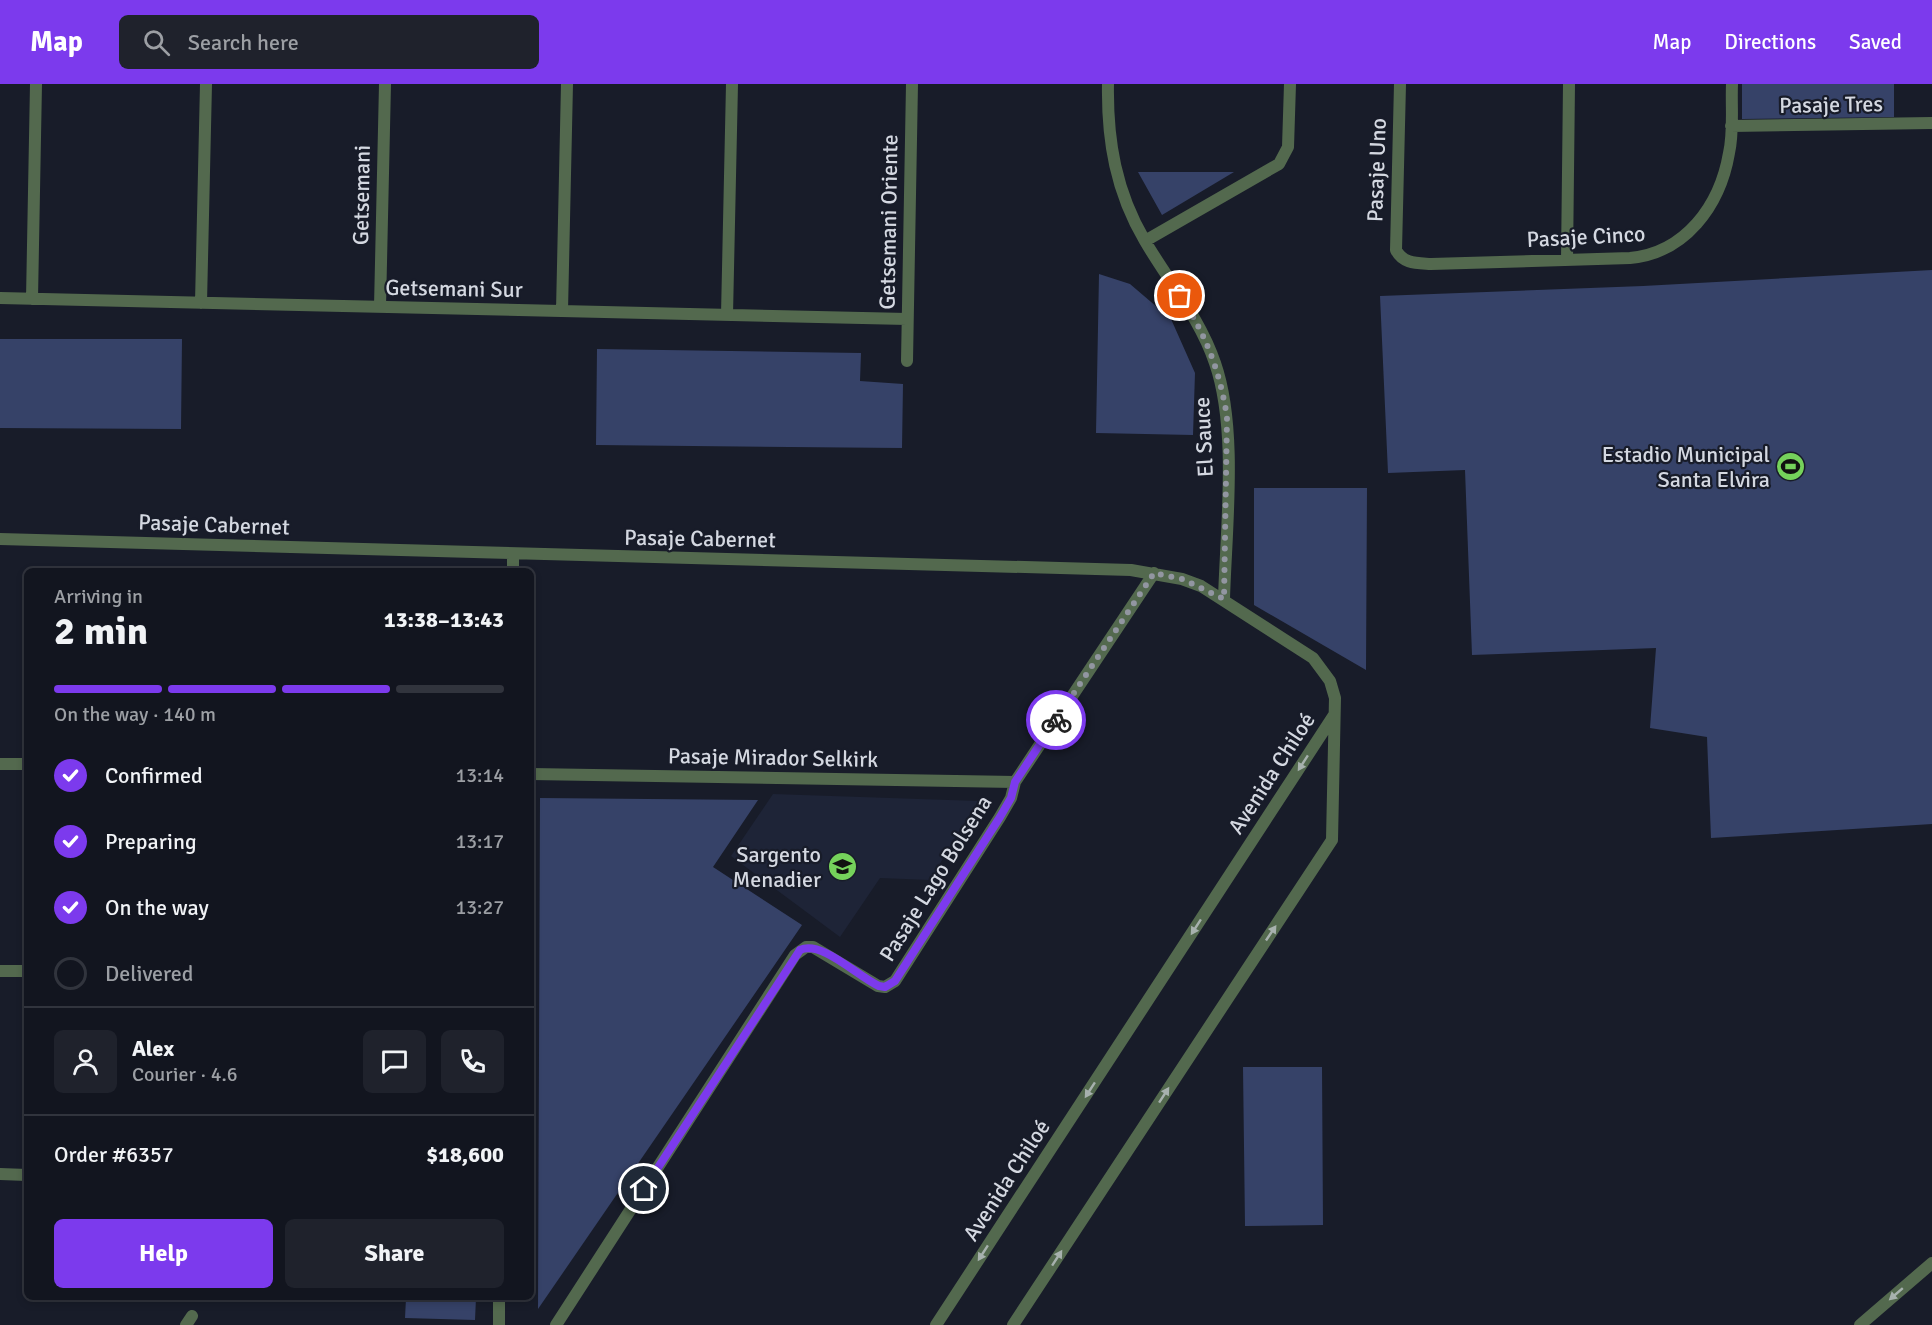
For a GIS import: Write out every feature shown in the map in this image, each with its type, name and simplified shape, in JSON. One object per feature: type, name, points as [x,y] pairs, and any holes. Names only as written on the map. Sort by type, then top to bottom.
[{"type":"street","points":[[32,299],[36,84]]},
{"type":"street","points":[[201,303],[206,84]]},
{"type":"street","name":"Getsemani","points":[[380,307],[385,84]]},
{"type":"street","points":[[562,311],[567,84]]},
{"type":"street","points":[[727,315],[732,84]]},
{"type":"street","name":"Getsemani Oriente","points":[[907,361],[912,84]]},
{"type":"street","name":"El Sauce","points":[[1108,84],[1108,121],[1117,177],[1129,211],[1145,241],[1195,317],[1213,356],[1223,390],[1228,444],[1224,599]]},
{"type":"street","points":[[1145,241],[1279,164],[1288,147],[1290,84]]},
{"type":"street","name":"Pasaje Uno","points":[[1399,256],[1395,243],[1400,84]]},
{"type":"street","points":[[1567,260],[1569,84]]},
{"type":"street","name":"Pasaje Cinco","points":[[1399,256],[1411,262],[1431,264],[1644,257],[1659,253],[1683,239],[1706,210],[1722,178],[1730,152],[1732,84]]},
{"type":"street","name":"Pasaje Tres","points":[[1731,126],[1932,123]]},
{"type":"street","name":"Getsemani Sur","points":[[0,298],[907,319]]},
{"type":"street","name":"Pasaje Cabernet","points":[[0,539],[1108,569],[1154,573],[1182,579],[1224,599],[1313,658],[1323,669],[1335,698],[1335,714]]},
{"type":"street","points":[[513,554],[513,568]]},
{"type":"street","name":"Pasaje Lago Bolsena","points":[[556,1325],[795,955],[806,947],[820,949],[873,983],[879,986],[891,985],[1000,817],[1011,798],[1015,782],[1154,573]]},
{"type":"street","name":"Avenida Chiloé","points":[[936,1325],[1335,714]]},
{"type":"street","name":"Avenida Chiloé","points":[[1013,1325],[1332,840],[1335,714]]},
{"type":"street","points":[[0,764],[24,764]]},
{"type":"street","name":"Pasaje Mirador Selkirk","points":[[534,774],[1015,782]]},
{"type":"street","points":[[0,971],[24,971]]},
{"type":"street","points":[[0,1174],[24,1175]]},
{"type":"street","points":[[1860,1325],[1932,1263]]},
{"type":"street","points":[[499,1300],[499,1325]]},
{"type":"shaded area","points":[[1742,84],[1894,84],[1894,117],[1742,119]]},
{"type":"shaded area","points":[[1138,172],[1234,172],[1162,215]]},
{"type":"shaded area","name":"Estadio Municipal Santa Elvira","points":[[1932,270],[1932,824],[1711,838],[1707,737],[1650,728],[1656,648],[1472,655],[1465,470],[1388,473],[1380,296],[1643,286]]},
{"type":"shaded area","points":[[1099,274],[1130,284],[1171,319],[1195,373],[1193,435],[1096,433]]},
{"type":"shaded area","points":[[0,339],[182,339],[181,429],[0,428]]},
{"type":"shaded area","points":[[597,349],[861,353],[860,381],[903,384],[902,448],[596,445]]},
{"type":"shaded area","points":[[1254,488],[1367,488],[1366,670],[1254,605]]},
{"type":"shaded area","name":"Sargento Menadier","points":[[773,794],[978,801],[930,880],[880,878],[840,937],[731,856]]},
{"type":"shaded area","points":[[540,798],[758,800],[713,867],[802,925],[538,1309]]},
{"type":"shaded area","points":[[1243,1067],[1322,1067],[1323,1225],[1245,1226]]},
{"type":"shaded area","points":[[406,1300],[476,1300],[475,1320],[405,1318]]},
{"type":"way so far","points":[[1056,720],[1154,573],[1201,586],[1224,599],[1227,417],[1216,364],[1195,317],[1180,296]]},
{"type":"place","name":"Estadio Municipal Santa Elvira","points":[[1791,467]]},
{"type":"place","name":"Sargento Menadier","points":[[842,867]]},
{"type":"route","points":[[644,1189],[800,950],[806,947],[820,949],[879,986],[885,987],[895,981],[1000,817],[1011,798],[1015,782],[1056,720]]}]
